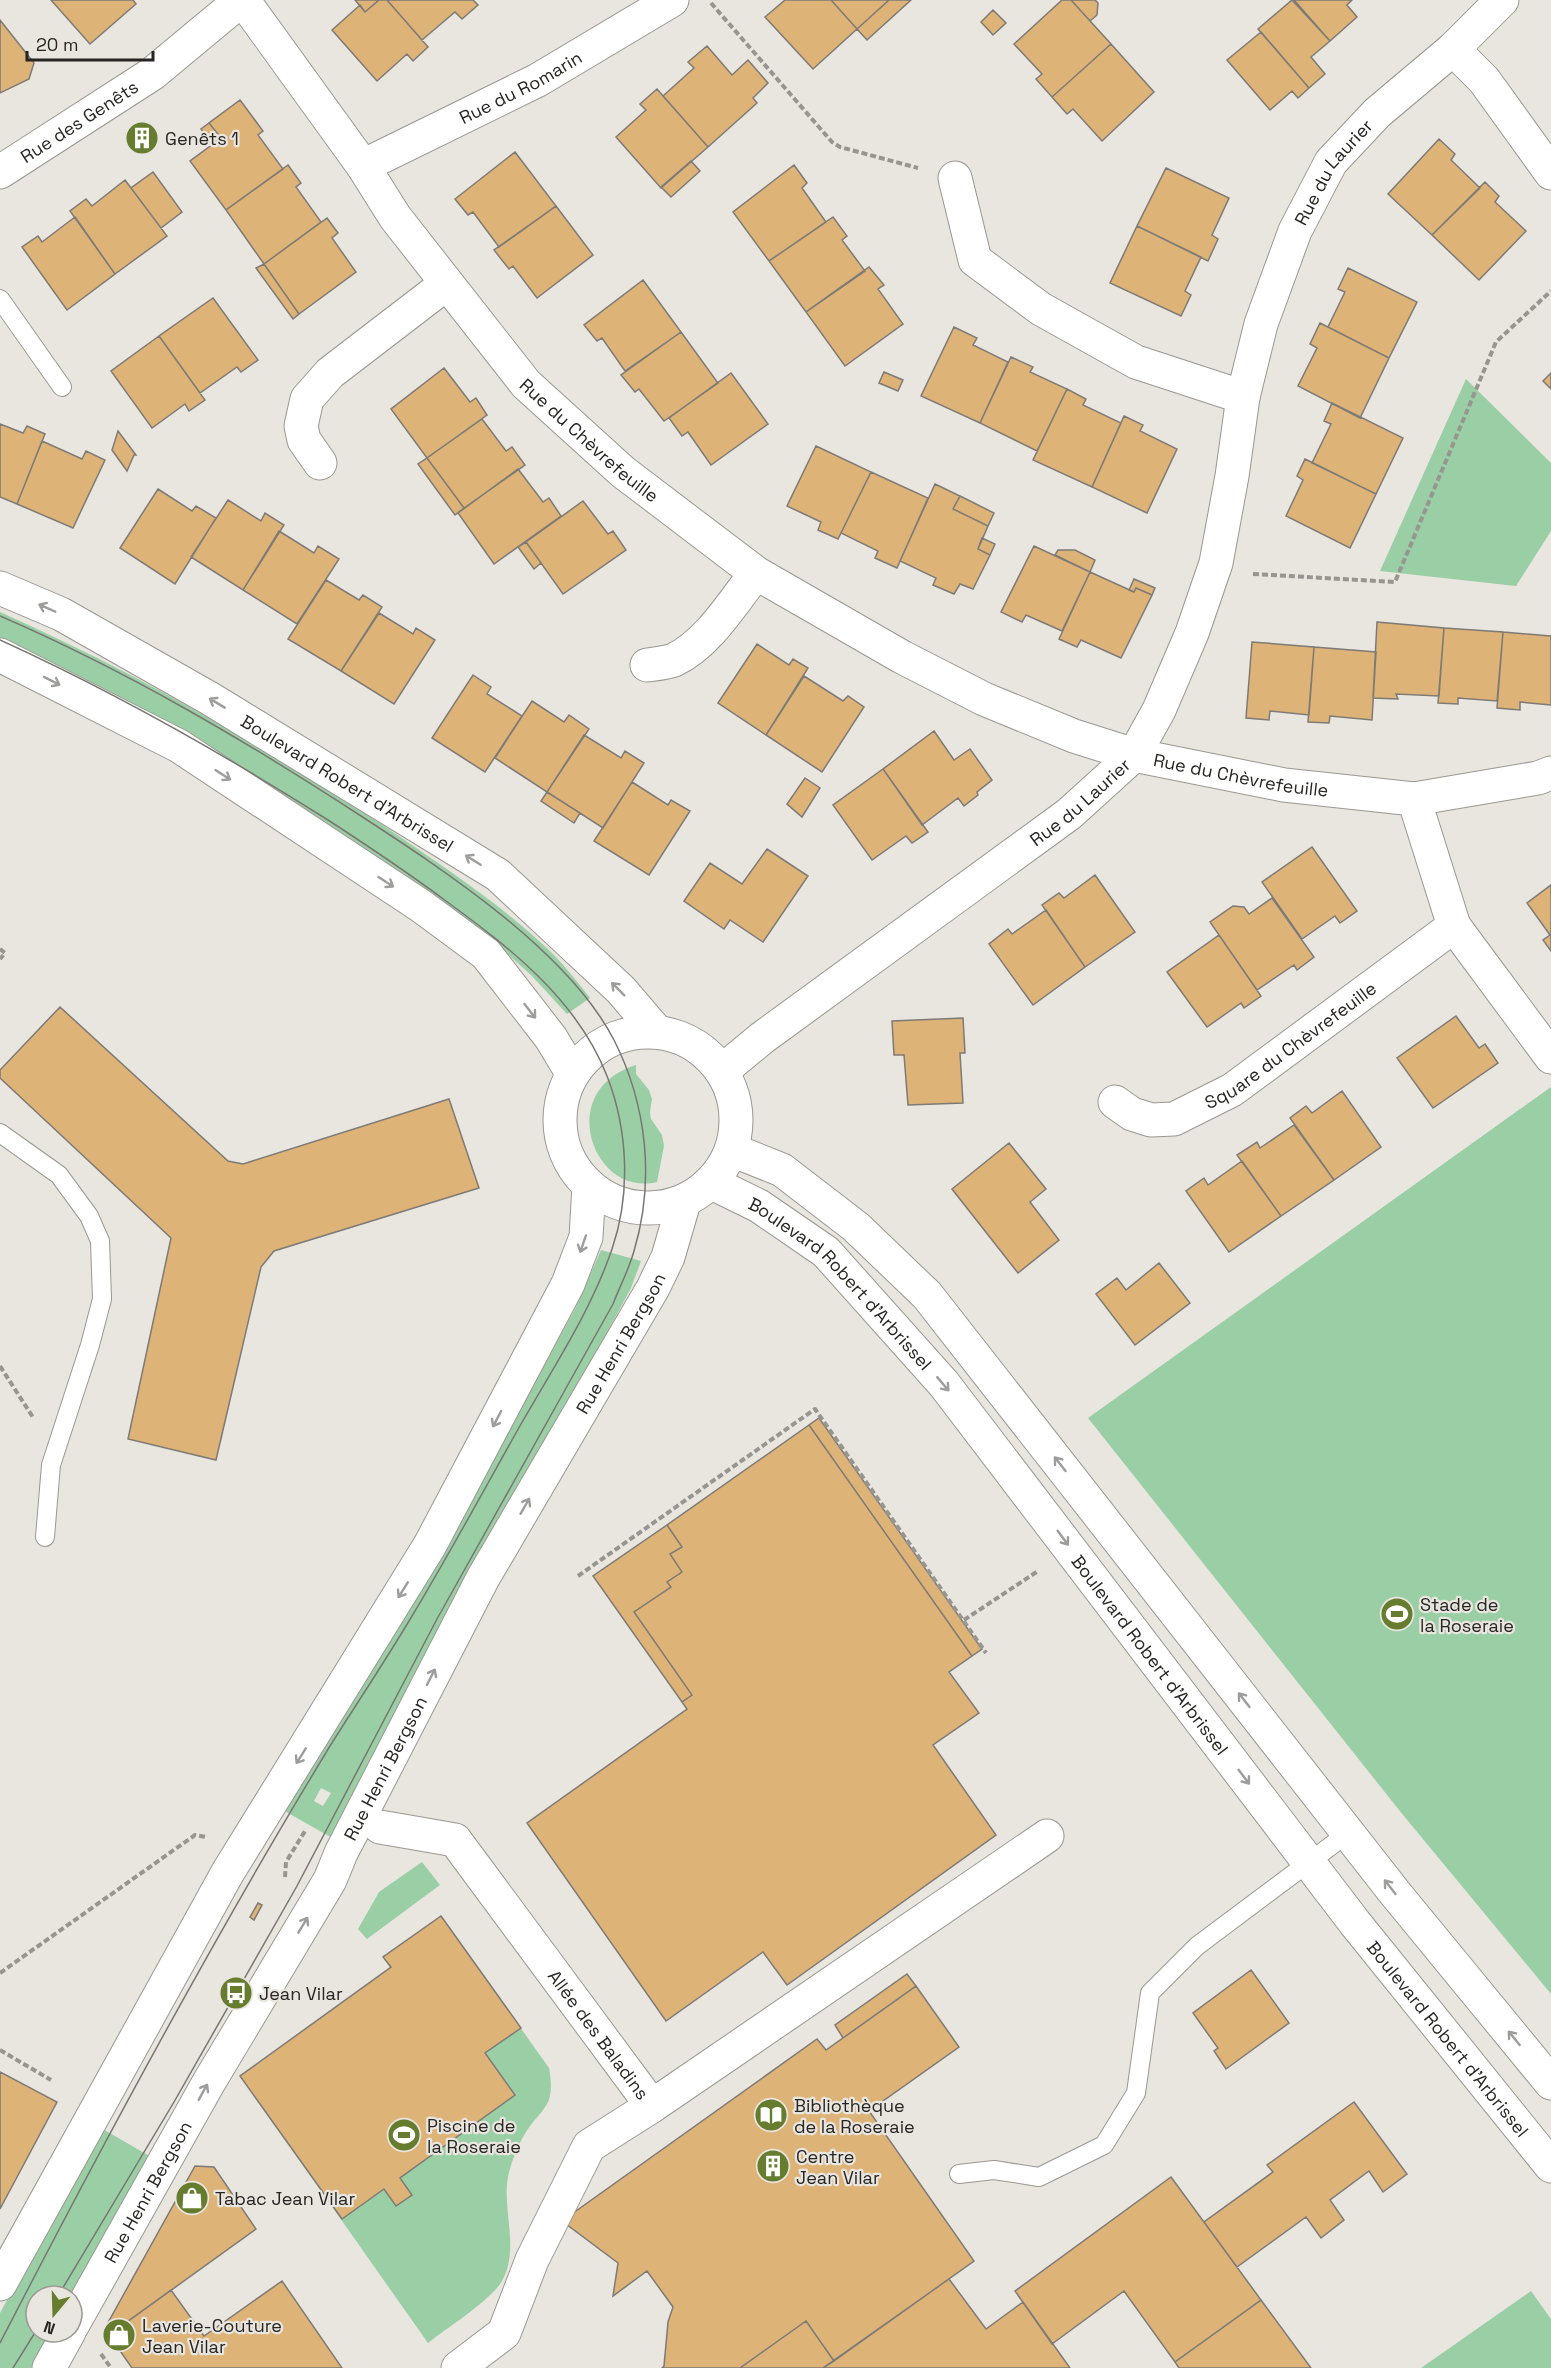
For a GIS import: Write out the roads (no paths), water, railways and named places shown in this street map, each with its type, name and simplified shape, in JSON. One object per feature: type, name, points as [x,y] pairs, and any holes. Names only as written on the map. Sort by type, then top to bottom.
[{"type":"street","name":"Rue du Chèvrefeuille","points":[[242,0],[363,166],[395,217],[526,384],[623,472],[756,573],[902,657],[984,699],[1074,736],[1134,755],[1284,785],[1414,799],[1538,778],[1551,773]]},
{"type":"street","name":"Rue des Genêts","points":[[0,171],[152,74],[242,0]]},
{"type":"street","name":"Rue du Romarin","points":[[363,166],[538,80],[672,0]]},
{"type":"street","name":"Rue du Laurier","points":[[722,1071],[762,1038],[1069,814],[1134,755],[1159,710],[1192,633],[1216,563],[1232,476],[1243,397],[1261,324],[1294,231],[1330,162],[1377,113],[1453,49],[1502,0]]},
{"type":"street","points":[[1453,49],[1484,80],[1551,173]]},
{"type":"street","points":[[955,178],[975,260],[1041,309],[1136,362],[1243,397]]},
{"type":"street","points":[[320,463],[304,440],[301,426],[307,399],[330,374],[446,284]]},
{"type":"street","points":[[647,665],[672,661],[694,647],[716,624],[756,573]]},
{"type":"street","name":"Boulevard Robert d'Arbrissel","points":[[0,588],[61,614],[209,698],[498,875],[621,990],[657,1032]]},
{"type":"street","points":[[0,655],[179,746],[421,906],[486,954],[551,1038],[572,1074]]},
{"type":"street","points":[[1414,799],[1454,926],[1551,1057]]},
{"type":"street","name":"Square du Chèvrefeuille","points":[[1115,1102],[1132,1114],[1151,1120],[1174,1119],[1232,1090],[1454,926]]},
{"type":"street","points":[[657,1032],[682,1039],[705,1052],[722,1071],[734,1096],[738,1123],[732,1150],[724,1167],[712,1183],[699,1194],[684,1202],[643,1209],[610,1200],[589,1186],[573,1166],[562,1142],[560,1115],[565,1090],[572,1074],[595,1049],[613,1039],[630,1034],[657,1032]]},
{"type":"street","points":[[732,1150],[782,1170],[856,1227],[927,1294],[1348,1833],[1551,2083]]},
{"type":"street","name":"Boulevard Robert d'Arbrissel","points":[[712,1183],[759,1206],[826,1252],[944,1384],[1310,1864],[1551,2166]]},
{"type":"street","points":[[0,2284],[228,1872],[430,1545],[568,1284],[586,1237],[589,1186]]},
{"type":"street","name":"Rue Henri Bergson","points":[[84,2305],[209,2082],[330,1880],[341,1853],[483,1578],[653,1288],[668,1257],[684,1202]]},
{"type":"street","name":"Allée des Baladins","points":[[380,1827],[455,1840],[652,2106],[589,2146],[532,2260],[504,2333],[458,2368]]},
{"type":"street","points":[[652,2106],[1047,1836]]},
{"type":"street","points":[[49,2368],[62,2344]]},
{"type":"lane","points":[[0,299],[62,387]]},
{"type":"lane","points":[[0,1133],[59,1175],[89,1216],[100,1241],[102,1299],[90,1345],[51,1465],[45,1537]]},
{"type":"lane","points":[[959,2174],[994,2170],[1039,2177],[1104,2145],[1136,2093],[1150,1993],[1197,1946],[1310,1864],[1348,1833]]},
{"type":"tram line","points":[[0,616],[94,660],[230,734],[429,861],[536,944],[567,975],[593,1007],[614,1040],[634,1091],[640,1117],[646,1171],[641,1225],[632,1258],[613,1304],[437,1619],[297,1886],[174,2102],[65,2284]]},
{"type":"tram line","points":[[0,640],[126,702],[288,795],[417,880],[494,937],[560,999],[594,1048],[614,1097],[623,1140],[624,1162],[622,1206],[612,1249],[571,1339],[426,1592],[330,1746],[243,1893],[119,2116],[0,2343]]},
{"type":"tram line","points":[[13,2368],[28,2344]]},
{"type":"place","name":"Genêts 1","points":[[142,138]]},
{"type":"place","name":"Stade de la Roseraie","points":[[1397,1614]]},
{"type":"place","name":"Jean Vilar","points":[[236,1993]]},
{"type":"place","name":"Bibliothèque de la Roseraie","points":[[771,2115]]},
{"type":"place","name":"Piscine de la Roseraie","points":[[404,2135]]},
{"type":"place","name":"Centre Jean Vilar","points":[[773,2166]]},
{"type":"place","name":"Tabac Jean Vilar","points":[[192,2198]]},
{"type":"place","name":"Laverie-Couture Jean Vilar","points":[[119,2335]]}]
